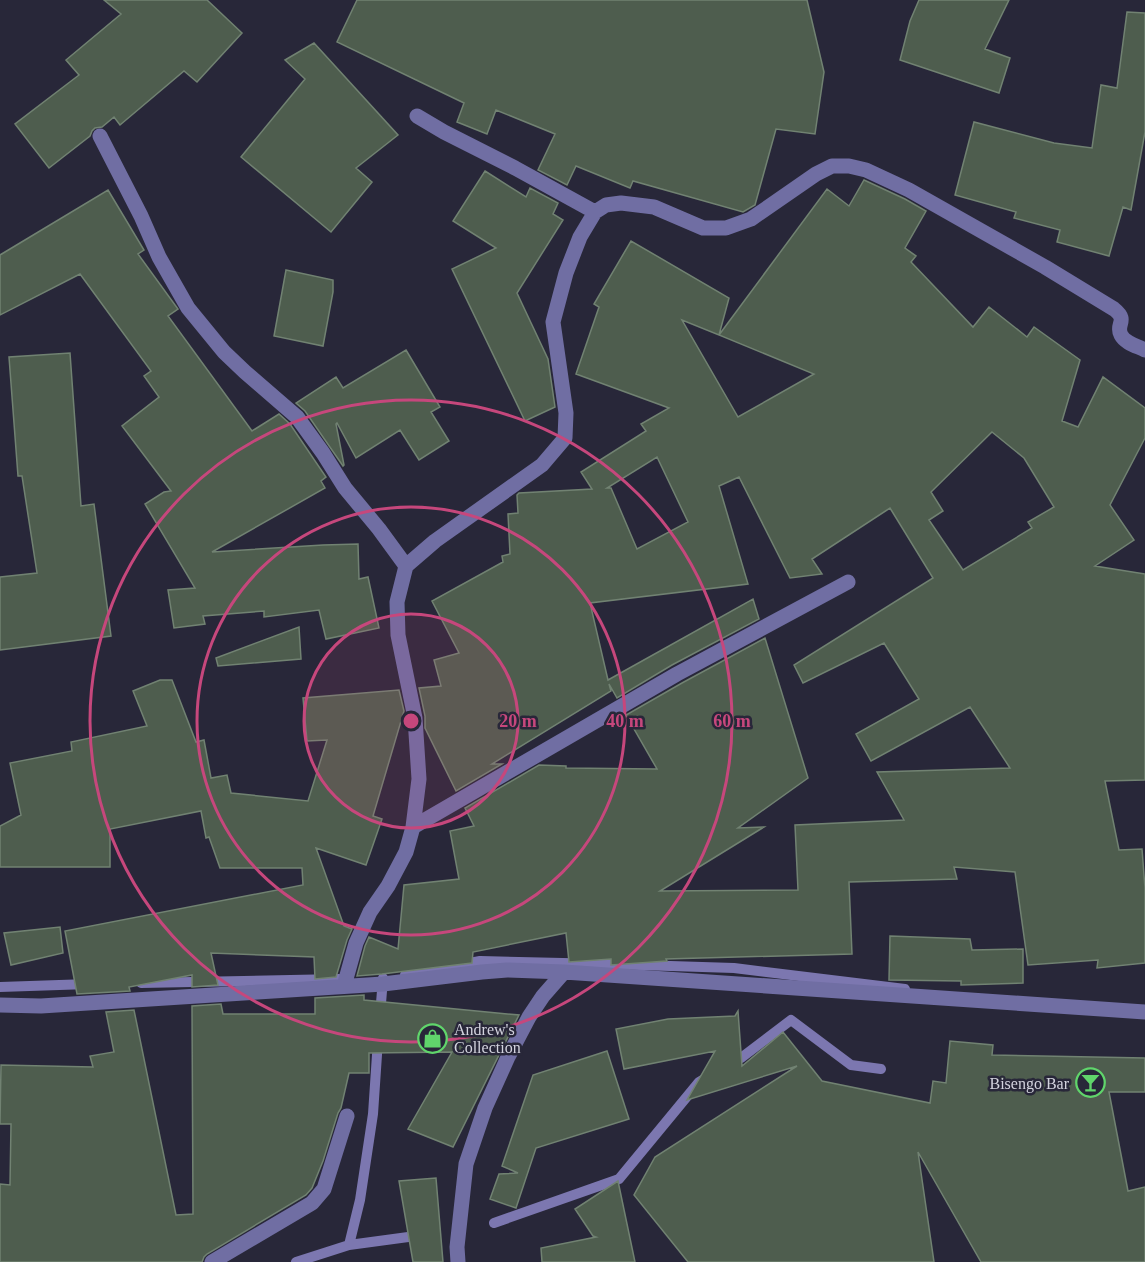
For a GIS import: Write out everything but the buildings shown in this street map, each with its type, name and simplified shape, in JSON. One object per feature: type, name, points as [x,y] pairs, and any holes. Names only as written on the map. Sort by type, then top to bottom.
[{"type":"street","points":[[417,116],[595,212]]},
{"type":"street","points":[[100,136],[159,257],[188,308],[224,352],[297,417],[345,488],[406,566]]},
{"type":"street","points":[[344,986],[356,944],[370,912],[388,886],[406,852],[413,827],[420,779],[415,718],[398,635],[397,602],[406,566],[435,541],[542,465],[564,438],[566,413],[553,322],[566,273],[580,237],[595,212],[606,205],[621,203],[654,207],[703,228],[726,228],[751,219],[816,174],[832,166],[849,166],[866,170],[909,190],[1114,309],[1120,314],[1122,320],[1120,334],[1128,342],[1145,350]]},
{"type":"street","points":[[413,827],[677,674],[848,582]]},
{"type":"street","points":[[0,1005],[41,1006],[382,984],[507,970],[1145,1012]]},
{"type":"street","points":[[458,1262],[457,1247],[466,1164],[485,1108],[529,1017],[543,996],[564,972]]},
{"type":"street","points":[[212,1262],[312,1203],[324,1189],[347,1116]]},
{"type":"waterway","points":[[405,975],[480,961],[607,964],[734,968],[905,989]]},
{"type":"waterway","points":[[380,1016],[383,978]]},
{"type":"waterway","points":[[141,983],[339,979]]},
{"type":"waterway","points":[[0,987],[89,984]]},
{"type":"waterway","points":[[730,1063],[741,1058],[791,1020],[851,1065],[881,1069]]},
{"type":"waterway","points":[[296,1262],[349,1245],[360,1200],[373,1114],[378,1040]]},
{"type":"waterway","points":[[494,1223],[619,1179],[699,1082],[704,1079]]},
{"type":"waterway","points":[[349,1245],[423,1235]]},
{"type":"place","name":"Andrew's Collection","points":[[433,1038]]},
{"type":"place","name":"Bisengo Bar","points":[[1090,1083]]}]
